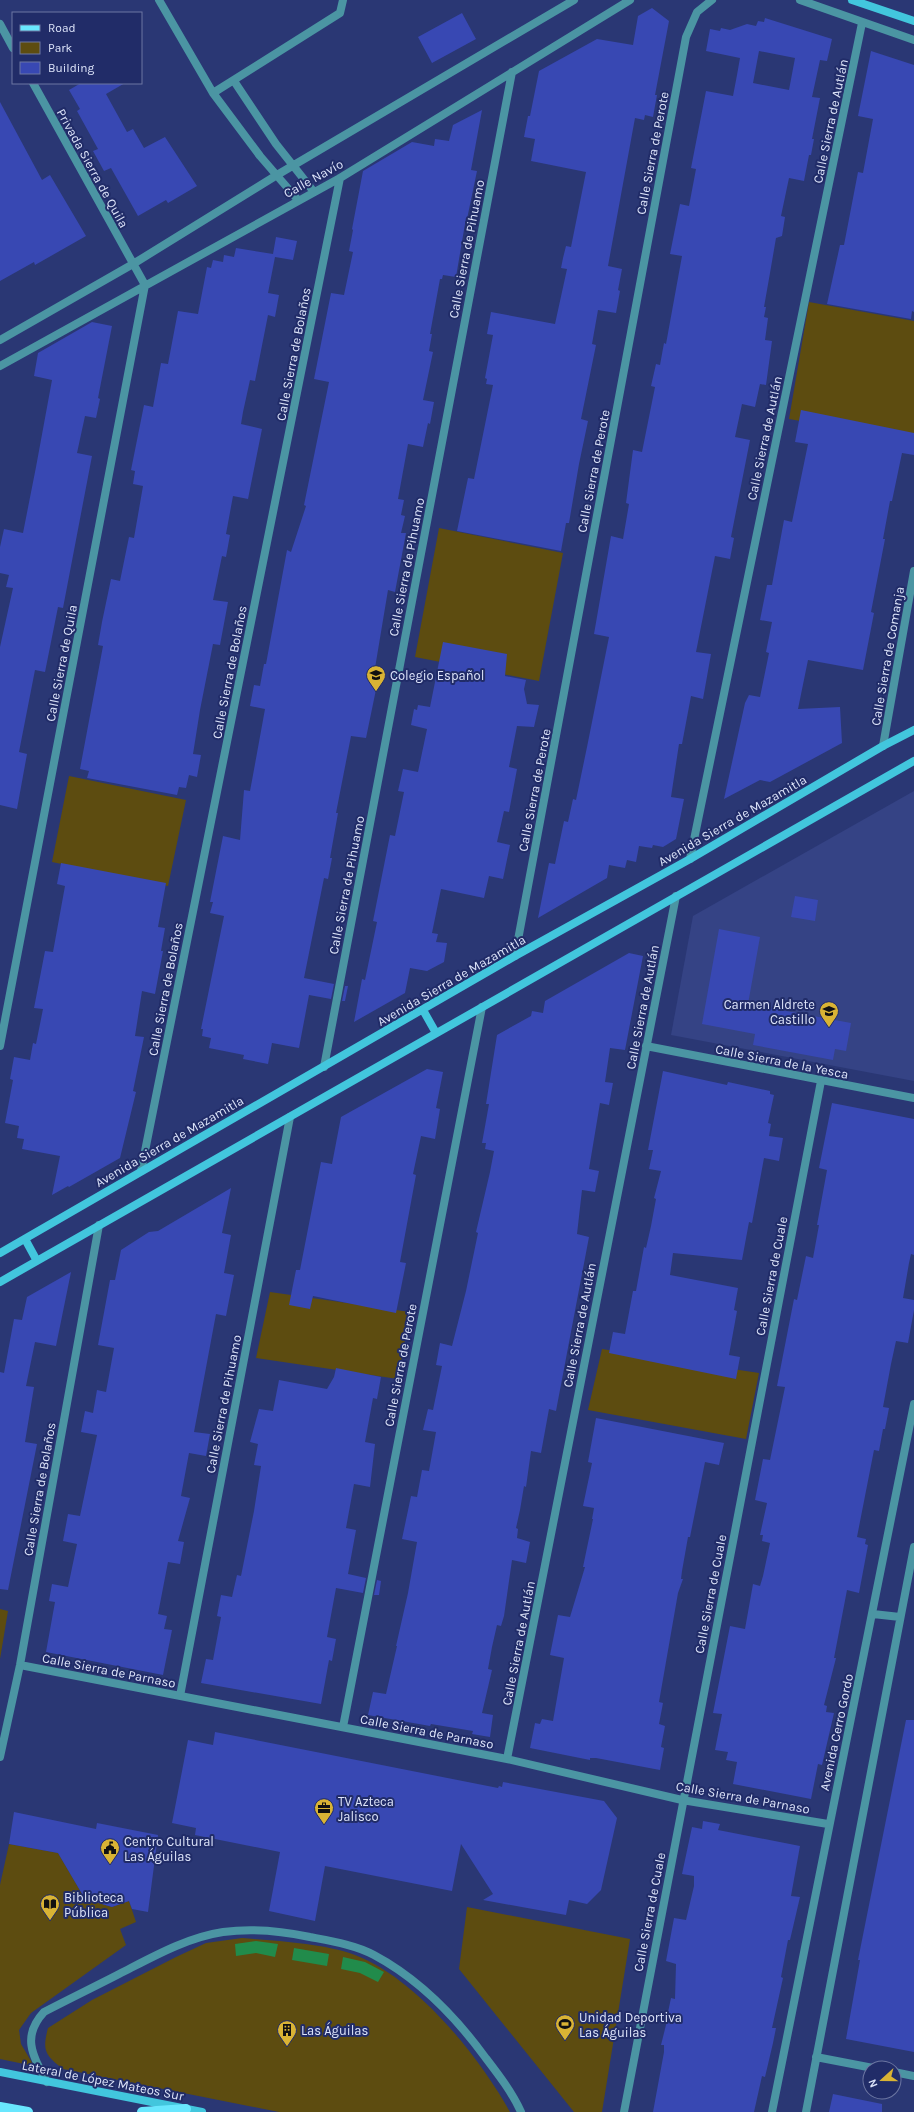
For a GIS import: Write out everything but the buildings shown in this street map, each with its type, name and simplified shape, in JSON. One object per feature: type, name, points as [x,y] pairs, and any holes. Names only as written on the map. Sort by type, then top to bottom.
[{"type":"main road","points":[[0,2107],[28,2112]]},
{"type":"main road","points":[[142,2112],[186,2109]]},
{"type":"street","points":[[159,0],[213,93],[260,156],[298,200]]},
{"type":"street","points":[[213,93],[340,13],[343,0]]},
{"type":"street","name":"Calle Navío","points":[[0,340],[133,264],[292,166],[574,0]]},
{"type":"street","name":"Calle Navío","points":[[1,362],[340,178],[630,0]]},
{"type":"street","name":"Calle Sierra de Perote","points":[[515,956],[686,37],[697,12],[712,0]]},
{"type":"street","points":[[800,0],[914,40]]},
{"type":"street","points":[[852,0],[914,21]]},
{"type":"street","name":"Calle Sierra de Autlán","points":[[690,859],[862,23]]},
{"type":"street","points":[[0,24],[12,46]]},
{"type":"street","name":"Calle Sierra de Pihuamo","points":[[324,1067],[512,72]]},
{"type":"street","points":[[234,80],[292,166],[314,192]]},
{"type":"street","name":"Privada Sierra de Quila","points":[[34,84],[145,285]]},
{"type":"street","name":"Calle Sierra de Bolaños","points":[[141,1171],[340,178]]},
{"type":"street","name":"Calle Sierra de Quila","points":[[0,1046],[145,285]]},
{"type":"street","name":"Calle Sierra de Comanja","points":[[883,746],[914,570]]},
{"type":"street","name":"Avenida Sierra de Mazamitla","points":[[0,1252],[515,956],[690,859],[883,746],[914,730]]},
{"type":"street","points":[[0,1282],[914,761]]},
{"type":"street","name":"Calle Sierra de Autlán","points":[[507,1759],[676,896]]},
{"type":"street","name":"Calle Sierra de Perote","points":[[342,1727],[482,1007]]},
{"type":"street","points":[[423,1010],[436,1033]]},
{"type":"street","name":"Calle Sierra de la Yesca","points":[[646,1046],[914,1098]]},
{"type":"street","name":"Calle Sierra de Cuale","points":[[624,2112],[682,1800],[821,1081]]},
{"type":"street","name":"Calle Sierra de Pihuamo","points":[[180,1696],[290,1117]]},
{"type":"street","name":"Calle Sierra de Bolaños","points":[[0,1757],[20,1664],[99,1225]]},
{"type":"street","points":[[25,1238],[37,1261]]},
{"type":"street","name":"Avenida Cerro Gordo","points":[[772,2112],[828,1824],[873,1614],[914,1404]]},
{"type":"street","points":[[806,2112],[914,1547]]},
{"type":"street","points":[[873,1614],[900,1617]]},
{"type":"street","name":"Calle Sierra de Parnaso","points":[[20,1664],[507,1759],[682,1800],[828,1824]]},
{"type":"street","points":[[47,2082],[32,2048],[30,2035],[35,2022],[44,2012],[158,1954],[188,1942],[223,1932],[262,1930],[298,1934],[332,1941],[373,1954],[406,1975],[441,2005],[468,2033],[516,2100],[522,2112]]},
{"type":"street","points":[[816,2057],[862,2066]]},
{"type":"street","name":"Lateral de López Mateos Sur","points":[[0,2072],[202,2112]]},
{"type":"street","points":[[902,2074],[914,2076]]},
{"type":"shaded area","points":[[914,791],[914,1081],[671,1035],[693,916]]},
{"type":"shaded area","points":[[256,1941],[278,1944],[275,1957],[256,1953],[236,1956],[235,1944]]},
{"type":"shaded area","points":[[294,1948],[329,1954],[327,1966],[292,1960]]},
{"type":"shaded area","points":[[343,1957],[365,1962],[384,1972],[378,1982],[360,1973],[341,1969]]},
{"type":"green space","points":[[809,302],[914,321],[914,441],[789,419]]},
{"type":"green space","points":[[439,528],[563,553],[539,681],[415,657]]},
{"type":"green space","points":[[69,776],[186,800],[168,886],[52,862]]},
{"type":"green space","points":[[270,1292],[410,1312],[398,1379],[256,1358]]},
{"type":"green space","points":[[602,1349],[759,1373],[746,1439],[588,1410]]},
{"type":"green space","points":[[0,1609],[8,1611],[0,1659]]},
{"type":"green space","points":[[9,1844],[58,1853],[85,1899],[112,1907],[129,1901],[136,1922],[120,1929],[126,1945],[31,2013],[19,2030],[21,2044],[34,2066],[0,2059],[0,1885]]},
{"type":"green space","name":"Unidad Deportiva Las Águilas","points":[[467,1907],[630,1939],[602,2112],[574,2112],[459,1969]]},
{"type":"green space","points":[[242,1938],[299,1943],[329,1948],[355,1955],[378,1966],[401,1981],[444,2021],[481,2067],[510,2112],[279,2112],[63,2069],[52,2060],[46,2052],[45,2042],[48,2028],[92,2000],[206,1943]]},
{"type":"place","name":"Colegio Español","points":[[376,692]]},
{"type":"place","name":"Carmen Aldrete Castillo","points":[[829,1028]]},
{"type":"place","name":"TV Azteca Jalisco","points":[[324,1825]]},
{"type":"place","name":"Centro Cultural Las Águilas","points":[[110,1865]]},
{"type":"place","name":"Biblioteca Pública","points":[[50,1921]]},
{"type":"place","name":"Unidad Deportiva Las Águilas","points":[[565,2041]]},
{"type":"place","name":"Las Águilas","points":[[287,2047]]}]
